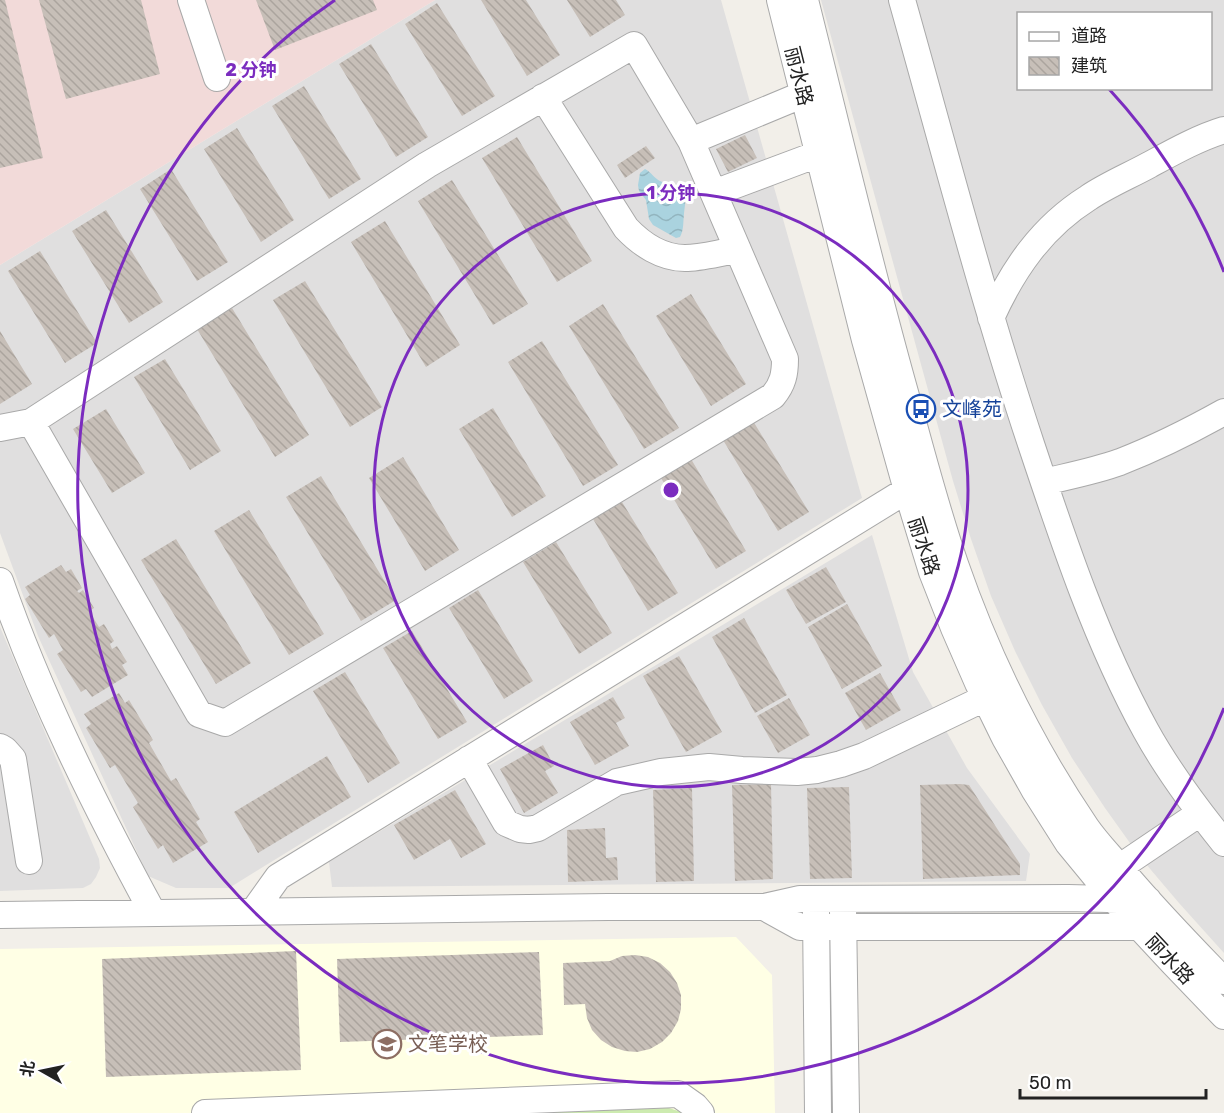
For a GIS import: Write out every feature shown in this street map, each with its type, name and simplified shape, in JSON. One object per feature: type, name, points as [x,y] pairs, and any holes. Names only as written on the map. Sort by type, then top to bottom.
[{"type":"street","points":[[192,0],[217,78]]},
{"type":"street","name":"丽水路","points":[[780,0],[865,340],[932,572],[954,628],[1005,738],[1068,843],[1139,927],[1224,1016]]},
{"type":"street","name":"丽水路","points":[[804,0],[888,334],[937,508],[976,619],[999,673],[1026,726],[1087,829],[1172,927],[1224,981]]},
{"type":"street","points":[[902,0],[991,318],[1044,482],[1093,616],[1122,685],[1147,732],[1175,777],[1224,843]]},
{"type":"street","points":[[0,428],[31,422],[427,165],[634,45],[691,141],[784,359],[785,371],[783,383],[773,396],[225,723],[199,714],[31,422]]},
{"type":"street","points":[[691,141],[804,94]]},
{"type":"street","points":[[543,97],[626,228],[634,237],[654,250],[676,257],[687,258],[738,250]]},
{"type":"street","points":[[991,318],[1005,288],[1028,253],[1065,214],[1089,197],[1186,146],[1224,130]]},
{"type":"street","points":[[714,193],[818,154]]},
{"type":"street","points":[[1044,482],[1082,474],[1127,459],[1190,431],[1224,412]]},
{"type":"street","points":[[253,912],[278,877],[907,490]]},
{"type":"street","points":[[0,581],[33,666],[70,750],[153,913]]},
{"type":"street","points":[[470,759],[506,824],[529,830],[538,828],[618,782],[661,772],[709,767],[797,772],[841,764],[864,756],[985,698]]},
{"type":"street","points":[[0,747],[13,759],[29,861]]},
{"type":"street","points":[[1120,867],[1200,813]]},
{"type":"street","points":[[0,915],[764,907],[800,899],[1148,900]]},
{"type":"street","points":[[815,899],[818,1113]]},
{"type":"street","points":[[843,899],[846,1113]]},
{"type":"street","points":[[764,907],[800,927],[1172,927]]},
{"type":"street","points":[[205,1113],[678,1094],[701,1113]]},
{"type":"shaded area","points":[[0,0],[435,0],[0,265]]},
{"type":"shaded area","points":[[435,0],[721,0],[862,498],[229,888],[176,888],[148,876],[38,636],[0,533],[0,265]]},
{"type":"shaded area","points":[[821,0],[1224,0],[1224,953],[1140,857],[1072,758],[1015,651],[991,596],[971,539]]},
{"type":"shaded area","points":[[872,535],[913,672],[967,768],[1030,854],[1026,881],[332,887],[329,862]]},
{"type":"shaded area","points":[[0,627],[99,859],[100,868],[96,877],[91,884],[83,888],[0,891]]},
{"type":"shaded area","name":"文笔学校","points":[[736,937],[772,975],[775,1113],[0,1113],[0,949]]},
{"type":"green space","points":[[669,1108],[684,1113],[515,1113],[515,1112]]},
{"type":"water","points":[[645,169],[658,180],[681,190],[685,196],[683,229],[680,237],[676,238],[653,225],[649,219],[646,200],[639,191],[638,185],[640,173]]},
{"type":"building","points":[[0,0],[5,0],[43,158],[0,168]]},
{"type":"building","points":[[39,0],[141,0],[160,74],[66,99]]},
{"type":"building","points":[[256,0],[373,0],[377,10],[275,50]]},
{"type":"building","points":[[481,0],[526,0],[560,55],[527,76]]},
{"type":"building","points":[[567,0],[616,0],[625,15],[590,37]]},
{"type":"building","points":[[437,3],[495,96],[462,116],[405,24]]},
{"type":"building","points":[[371,44],[428,137],[396,157],[339,64]]},
{"type":"building","points":[[304,86],[361,179],[329,199],[272,106]]},
{"type":"building","points":[[237,128],[294,220],[261,242],[204,149]]},
{"type":"building","points":[[745,135],[757,158],[728,172],[716,149]]},
{"type":"building","points":[[517,137],[592,261],[557,282],[482,158]]},
{"type":"building","points":[[646,146],[655,158],[625,178],[617,165]]},
{"type":"building","points":[[171,169],[228,262],[197,281],[140,189]]},
{"type":"building","points":[[452,180],[528,304],[493,325],[418,201]]},
{"type":"building","points":[[106,210],[163,302],[129,323],[72,231]]},
{"type":"building","points":[[385,221],[460,345],[426,367],[351,242]]},
{"type":"building","points":[[40,251],[97,343],[65,363],[8,271]]},
{"type":"building","points":[[305,281],[382,407],[350,427],[273,300]]},
{"type":"building","points":[[691,294],[746,384],[711,406],[656,316]]},
{"type":"building","points":[[603,304],[679,428],[644,449],[569,326]]},
{"type":"building","points":[[232,308],[309,435],[275,457],[197,329]]},
{"type":"building","points":[[0,331],[32,384],[0,404]]},
{"type":"building","points":[[542,341],[618,465],[583,486],[508,362]]},
{"type":"building","points":[[165,359],[221,451],[190,470],[134,377]]},
{"type":"building","points":[[493,408],[546,496],[512,517],[459,429]]},
{"type":"building","points":[[106,409],[145,473],[112,493],[73,429]]},
{"type":"building","points":[[753,421],[809,512],[778,531],[723,440]]},
{"type":"building","points":[[403,457],[459,550],[425,571],[369,478]]},
{"type":"building","points":[[691,459],[746,551],[716,569],[661,478]]},
{"type":"building","points":[[321,476],[396,600],[361,621],[286,497]]},
{"type":"building","points":[[622,502],[678,593],[648,611],[593,519]]},
{"type":"building","points":[[249,510],[324,634],[289,655],[214,531]]},
{"type":"building","points":[[176,539],[251,663],[216,684],[141,560]]},
{"type":"building","points":[[556,542],[612,633],[579,654],[523,562]]},
{"type":"building","points":[[61,565],[66,572],[71,569],[82,588],[77,591],[79,593],[83,590],[94,608],[89,611],[99,627],[104,624],[114,641],[110,644],[112,649],[117,646],[127,662],[122,665],[128,675],[92,697],[86,689],[81,692],[57,654],[63,650],[54,634],[49,638],[25,599],[30,595],[25,587]]},
{"type":"building","points":[[826,567],[846,602],[806,624],[786,590]]},
{"type":"building","points":[[478,590],[533,681],[504,699],[449,608]]},
{"type":"building","points":[[847,604],[882,666],[842,689],[808,627]]},
{"type":"building","points":[[744,618],[787,695],[755,713],[712,637]]},
{"type":"building","points":[[412,631],[467,722],[438,739],[383,648]]},
{"type":"building","points":[[679,656],[722,732],[686,752],[643,676]]},
{"type":"building","points":[[345,672],[400,763],[368,783],[313,691]]},
{"type":"building","points":[[880,673],[901,710],[866,730],[845,693]]},
{"type":"building","points":[[119,693],[125,703],[129,700],[153,740],[149,743],[171,781],[176,778],[200,819],[196,822],[208,842],[173,863],[163,845],[158,849],[133,807],[138,803],[115,765],[110,768],[86,728],[91,724],[84,714]]},
{"type":"building","points":[[613,697],[625,718],[616,723],[629,746],[595,765],[570,722]]},
{"type":"building","points":[[789,698],[810,735],[778,753],[757,716]]},
{"type":"building","points":[[543,745],[554,766],[545,771],[558,793],[524,813],[500,769]]},
{"type":"building","points":[[327,756],[351,797],[258,853],[234,812]]},
{"type":"building","points":[[771,784],[773,879],[735,881],[732,785]]},
{"type":"building","points":[[920,785],[969,785],[1020,864],[1020,875],[923,879]]},
{"type":"building","points":[[849,787],[852,878],[810,879],[807,788]]},
{"type":"building","points":[[692,788],[694,881],[656,882],[653,790]]},
{"type":"building","points":[[455,790],[486,844],[461,858],[450,839],[414,860],[394,825]]},
{"type":"building","points":[[605,828],[606,858],[617,857],[618,880],[568,882],[567,830]]},
{"type":"building","points":[[296,951],[301,1070],[106,1077],[102,959]]},
{"type":"building","points":[[539,952],[543,1035],[340,1042],[337,959]]},
{"type":"building","points":[[622,956],[648,957],[660,963],[670,972],[681,995],[678,1021],[671,1033],[650,1049],[637,1052],[612,1047],[601,1040],[592,1030],[585,1004],[564,1005],[563,963],[610,961]]},
{"type":"place","name":"文峰苑","points":[[921,409]]},
{"type":"place","name":"文笔学校","points":[[387,1044]]}]
